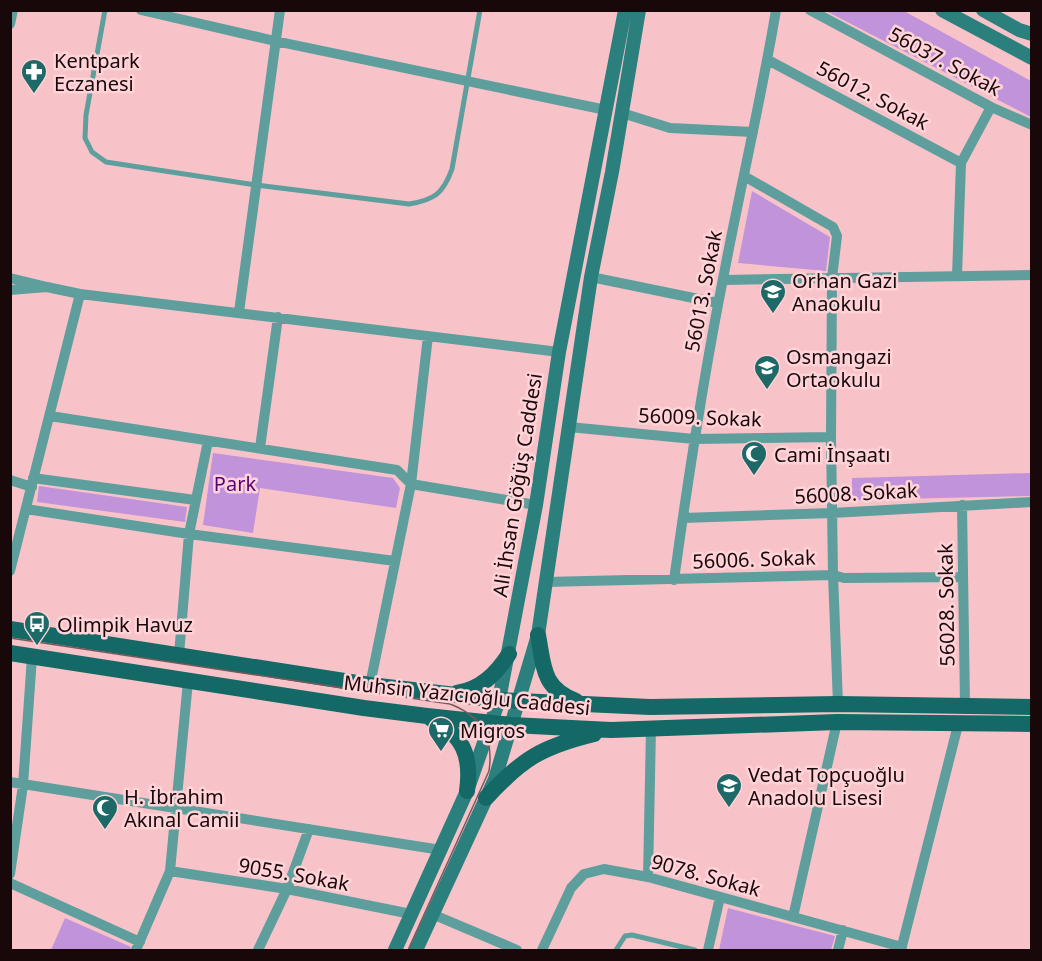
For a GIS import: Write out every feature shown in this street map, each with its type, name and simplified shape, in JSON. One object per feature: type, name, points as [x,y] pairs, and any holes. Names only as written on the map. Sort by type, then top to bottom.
[{"type":"main road","name":"Ali İhsan Göğüş Caddesi","points":[[395,951],[467,791],[499,700],[536,506],[559,352],[625,10]]},
{"type":"main road","points":[[416,951],[495,779],[538,635],[591,277],[639,10]]},
{"type":"main road","points":[[942,10],[1032,58]]},
{"type":"main road","points":[[983,10],[1019,30],[1032,34]]},
{"type":"main road","name":"Muhsin Yazıcıoğlu Caddesi","points":[[10,629],[370,685],[499,700],[650,707],[838,705],[1032,707]]},
{"type":"main road","points":[[538,635],[549,683],[560,695],[582,704]]},
{"type":"main road","name":"Muhsin Yazıcıoğlu Caddesi","points":[[10,653],[427,716],[512,725],[610,730],[837,722],[1032,724]]},
{"type":"main road","points":[[448,695],[467,691],[484,683],[498,670],[508,654]]},
{"type":"main road","points":[[427,716],[444,725],[457,738],[466,754],[470,773],[467,791]]},
{"type":"main road","points":[[486,798],[521,763],[544,749],[610,730]]},
{"type":"street","points":[[10,24],[13,10]]},
{"type":"street","points":[[141,10],[275,41],[606,110]]},
{"type":"street","points":[[239,312],[280,10]]},
{"type":"street","name":"56013. Sokak","points":[[674,580],[694,439],[718,303],[768,60],[776,10]]},
{"type":"street","name":"56037. Sokak","points":[[810,10],[1032,126]]},
{"type":"street","name":"56012. Sokak","points":[[768,60],[961,163]]},
{"type":"street","points":[[957,276],[961,163],[992,106]]},
{"type":"street","points":[[622,113],[670,128],[753,132]]},
{"type":"street","points":[[744,176],[833,227],[837,236],[832,278],[831,437],[838,705]]},
{"type":"street","points":[[10,270],[24,282]]},
{"type":"street","points":[[723,280],[1032,275]]},
{"type":"street","points":[[591,277],[718,303]]},
{"type":"street","points":[[10,278],[80,294],[559,352]]},
{"type":"street","points":[[10,290],[47,288]]},
{"type":"street","points":[[10,571],[80,294]]},
{"type":"street","points":[[260,448],[278,317]]},
{"type":"street","points":[[370,685],[411,484],[428,336]]},
{"type":"street","points":[[50,416],[397,470],[411,484],[536,506]]},
{"type":"street","name":"56009. Sokak","points":[[569,427],[694,439],[831,437]]},
{"type":"street","points":[[179,655],[189,534],[208,441]]},
{"type":"street","points":[[10,480],[195,500]]},
{"type":"street","name":"56008. Sokak","points":[[683,518],[832,513],[1032,502]]},
{"type":"street","name":"56028. Sokak","points":[[962,505],[965,705]]},
{"type":"street","points":[[26,509],[189,534],[395,561]]},
{"type":"street","name":"56006. Sokak","points":[[545,582],[833,575],[844,578],[963,577]]},
{"type":"street","points":[[10,874],[23,785],[32,657]]},
{"type":"street","points":[[10,883],[138,946],[170,871],[174,808],[188,681]]},
{"type":"street","points":[[793,917],[837,722]]},
{"type":"street","points":[[901,949],[958,724]]},
{"type":"street","points":[[648,877],[651,728]]},
{"type":"street","points":[[10,782],[441,850]]},
{"type":"street","points":[[258,951],[287,889],[309,829]]},
{"type":"street","name":"9078. Sokak","points":[[543,950],[571,888],[584,874],[604,869],[648,877],[843,930],[901,949]]},
{"type":"street","name":"9055. Sokak","points":[[170,871],[287,889],[411,914]]},
{"type":"street","points":[[708,951],[720,897]]},
{"type":"street","points":[[432,914],[517,951]]},
{"type":"street","points":[[838,951],[843,930]]},
{"type":"lane","points":[[105,10],[86,115],[85,138],[92,152],[106,162],[256,185],[401,203],[426,201],[438,194],[447,183],[452,169],[480,10]]},
{"type":"lane","points":[[616,951],[625,936],[632,935],[695,951]]},
{"type":"green space","points":[[826,11],[904,11],[1031,81],[1031,117]]},
{"type":"green space","points":[[752,191],[830,237],[826,271],[738,263]]},
{"type":"green space","name":"Park","points":[[213,453],[393,478],[400,488],[396,508],[260,488],[253,533],[203,525]]},
{"type":"green space","points":[[1031,473],[1031,496],[852,500],[852,478]]},
{"type":"green space","points":[[39,486],[187,507],[185,522],[37,502]]},
{"type":"green space","points":[[728,908],[835,936],[831,950],[719,950]]},
{"type":"green space","points":[[65,918],[131,947],[130,950],[51,950]]},
{"type":"tram line","points":[[10,638],[450,704],[470,715],[483,729],[487,738],[489,771],[408,950]]},
{"type":"place","name":"Kentpark Eczanesi","points":[[34,95]]},
{"type":"place","name":"Orhan Gazi Anaokulu","points":[[773,315]]},
{"type":"place","name":"Osmangazi Ortaokulu","points":[[767,391]]},
{"type":"place","name":"Cami İnşaatı","points":[[754,477]]},
{"type":"place","name":"Olimpik Havuz","points":[[37,647]]},
{"type":"place","name":"Migros","points":[[441,753]]},
{"type":"place","name":"Vedat Topçuoğlu Anadolu Lisesi","points":[[729,809]]},
{"type":"place","name":"H. İbrahim Akınal Camii","points":[[105,831]]}]
